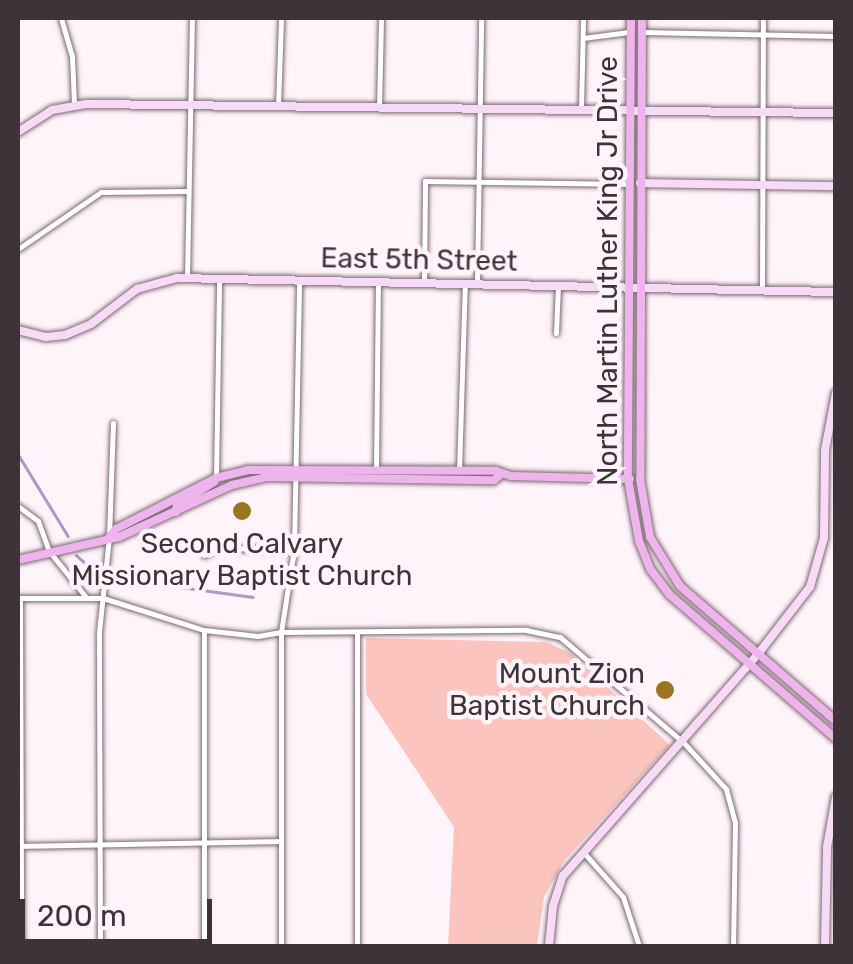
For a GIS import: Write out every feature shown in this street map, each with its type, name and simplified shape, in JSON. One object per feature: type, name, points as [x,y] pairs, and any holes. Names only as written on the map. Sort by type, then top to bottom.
[{"type":"main road","name":"North Martin Luther King Jr Drive","points":[[631,18],[628,479],[636,530],[651,570],[670,596],[836,740]]},
{"type":"main road","name":"North Martin Luther King Jr Drive","points":[[642,18],[640,479],[650,537],[680,586],[836,721]]},
{"type":"main road","points":[[18,560],[109,536],[119,538],[232,485],[294,472],[376,469],[640,479]]},
{"type":"main road","points":[[109,536],[116,528],[216,478],[247,470],[494,480],[500,475]]},
{"type":"main road","points":[[176,512],[177,505],[210,488],[216,478]]},
{"type":"street","points":[[61,18],[72,56],[74,104]]},
{"type":"street","points":[[187,278],[192,18]]},
{"type":"street","points":[[278,106],[282,18]]},
{"type":"street","points":[[379,108],[381,18]]},
{"type":"street","points":[[477,284],[481,18]]},
{"type":"street","points":[[582,110],[583,18]]},
{"type":"street","points":[[762,290],[763,18]]},
{"type":"street","points":[[582,38],[631,32]]},
{"type":"street","points":[[642,32],[836,36]]},
{"type":"street","points":[[18,132],[41,115],[74,104],[836,114]]},
{"type":"street","points":[[424,283],[426,181],[630,184]]},
{"type":"street","points":[[640,183],[836,186]]},
{"type":"street","points":[[18,249],[100,192],[188,191]]},
{"type":"street","name":"East 5th Street","points":[[18,330],[46,338],[65,335],[146,285],[187,278],[836,292]]},
{"type":"street","points":[[216,478],[219,279]]},
{"type":"street","points":[[281,946],[281,632],[294,549],[299,280]]},
{"type":"street","points":[[376,469],[378,282]]},
{"type":"street","points":[[458,471],[464,284]]},
{"type":"street","points":[[556,333],[558,286]]},
{"type":"street","points":[[549,946],[553,906],[563,876],[749,665],[810,587],[824,538],[830,483],[826,437],[836,392]]},
{"type":"street","points":[[100,946],[99,632],[109,536],[113,423]]},
{"type":"street","points":[[18,506],[38,521],[48,551],[85,596]]},
{"type":"street","points":[[204,555],[217,548],[294,549]]},
{"type":"street","points":[[20,946],[19,598],[85,596],[103,598],[204,630],[258,636],[281,632],[550,633],[580,650],[722,781],[734,811],[733,946]]},
{"type":"street","points":[[204,630],[204,946]]},
{"type":"street","points":[[357,632],[357,946]]},
{"type":"street","points":[[825,946],[827,847],[836,797]]},
{"type":"street","points":[[19,846],[281,841]]},
{"type":"street","points":[[582,852],[624,897],[639,946]]},
{"type":"shaded area","points":[[366,638],[546,642],[570,653],[670,745],[564,861],[544,897],[537,946],[448,946],[454,827],[366,694]]},
{"type":"waterway","points":[[18,454],[68,536]]},
{"type":"waterway","points":[[76,555],[97,573]]},
{"type":"waterway","points":[[115,578],[253,597]]},
{"type":"place","name":"Second Calvary Missionary Baptist Church","points":[[242,511]]},
{"type":"place","name":"Mount Zion Baptist Church","points":[[665,690]]}]
